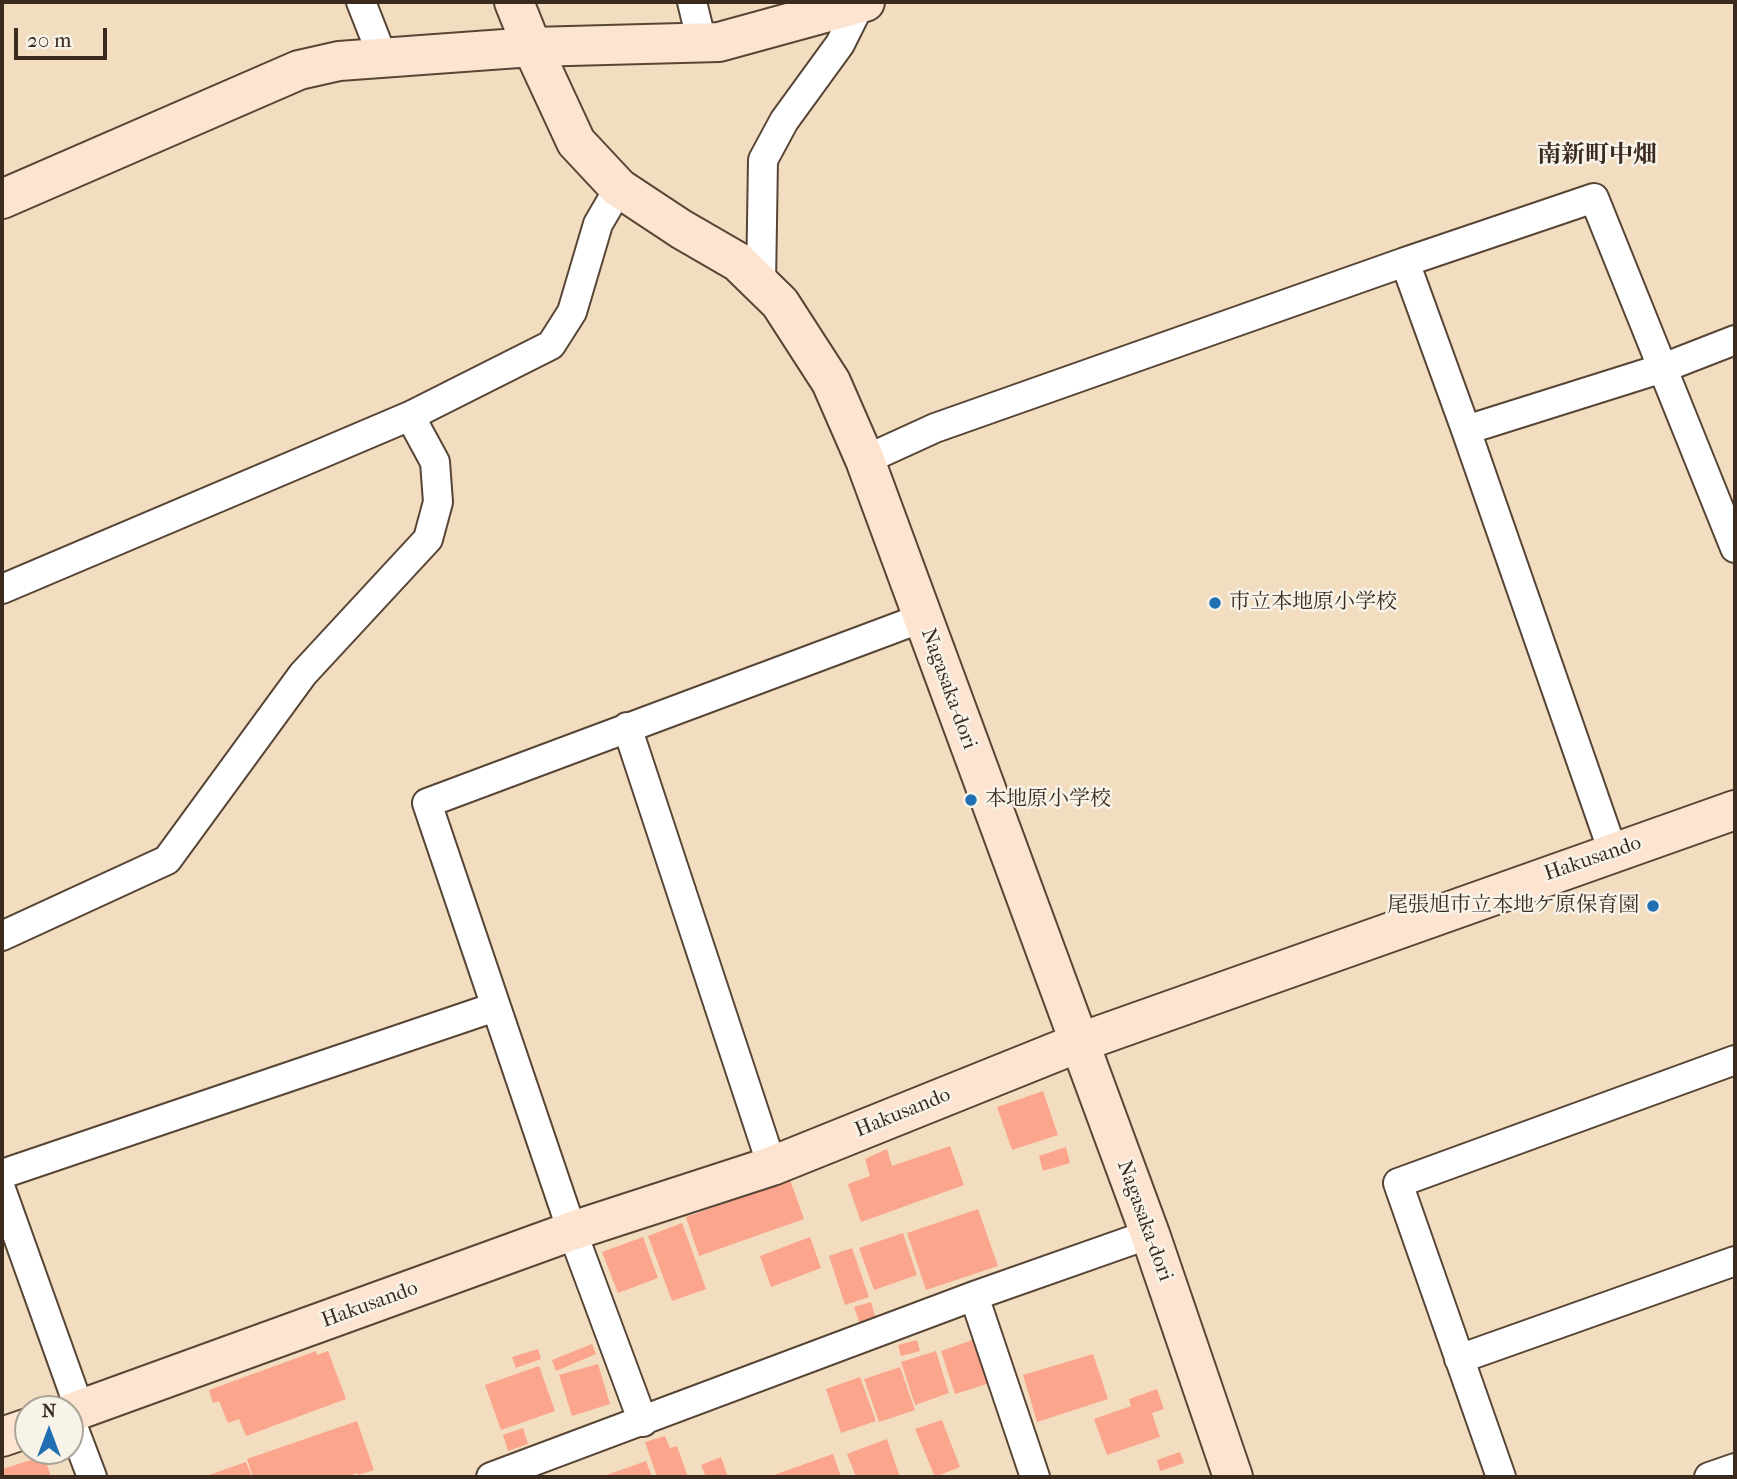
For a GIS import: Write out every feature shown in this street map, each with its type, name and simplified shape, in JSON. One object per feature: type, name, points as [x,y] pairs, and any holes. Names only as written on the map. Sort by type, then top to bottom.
[{"type":"street","points":[[361,2],[383,58]]},
{"type":"street","name":"Nagasaka-dori","points":[[514,2],[576,142],[619,188],[738,262],[780,303],[831,382],[865,460],[1150,1234],[1233,1477]]},
{"type":"street","points":[[691,2],[702,43]]},
{"type":"street","points":[[2,199],[299,70],[339,61],[532,47],[719,42],[862,3]]},
{"type":"street","points":[[761,284],[763,160],[784,121],[840,44],[862,3]]},
{"type":"street","points":[[2,589],[410,416],[551,345],[572,312],[598,224],[619,188]]},
{"type":"street","points":[[865,460],[934,428],[1594,198],[1735,548]]},
{"type":"street","points":[[1405,262],[1613,852]]},
{"type":"street","points":[[1466,430],[1663,368],[1735,340]]},
{"type":"street","points":[[2,936],[167,860],[303,674],[428,539],[438,502],[435,462],[410,416]]},
{"type":"street","points":[[643,1422],[572,1231],[427,803],[922,618]]},
{"type":"street","points":[[627,727],[772,1166]]},
{"type":"street","name":"Hakusando","points":[[84,1410],[572,1231],[772,1166],[1078,1043],[1735,810]]},
{"type":"street","points":[[2,1174],[495,1007]]},
{"type":"street","points":[[1501,1477],[1398,1183],[1735,1060]]},
{"type":"street","points":[[2,1192],[67,1395]]},
{"type":"street","points":[[491,1477],[974,1296],[1150,1234]]},
{"type":"street","points":[[1460,1359],[1735,1261]]},
{"type":"street","points":[[974,1296],[1035,1477]]},
{"type":"street","points":[[84,1450],[92,1477]]},
{"type":"street","points":[[1709,1477],[1735,1468]]},
{"type":"building","points":[[1043,1091],[1058,1135],[1012,1150],[997,1107]]},
{"type":"building","points":[[950,1146],[964,1185],[861,1222],[848,1184],[870,1176],[865,1159],[887,1149],[892,1166]]},
{"type":"building","points":[[1066,1147],[1070,1163],[1043,1171],[1039,1156]]},
{"type":"building","points":[[790,1180],[804,1219],[699,1256],[686,1217]]},
{"type":"building","points":[[978,1209],[998,1266],[926,1290],[907,1233]]},
{"type":"building","points":[[682,1223],[706,1289],[672,1301],[648,1236]]},
{"type":"building","points":[[903,1233],[917,1275],[874,1290],[859,1248]]},
{"type":"building","points":[[643,1237],[658,1278],[618,1293],[602,1252]]},
{"type":"building","points":[[810,1237],[821,1268],[771,1287],[760,1256]]},
{"type":"building","points":[[852,1248],[869,1297],[845,1305],[829,1256]]},
{"type":"building","points":[[871,1302],[876,1319],[860,1324],[854,1307]]},
{"type":"building","points":[[975,1339],[990,1383],[955,1394],[941,1351]]},
{"type":"building","points":[[917,1340],[920,1351],[901,1356],[898,1345]]},
{"type":"building","points":[[592,1344],[596,1354],[556,1371],[552,1360]]},
{"type":"building","points":[[538,1349],[541,1359],[516,1368],[512,1357]]},
{"type":"building","points":[[316,1351],[317,1355],[328,1351],[346,1399],[246,1436],[239,1419],[228,1423],[219,1401],[213,1403],[209,1390]]},
{"type":"building","points":[[936,1351],[949,1393],[915,1405],[901,1362]]},
{"type":"building","points":[[1093,1354],[1108,1399],[1037,1422],[1023,1375]]},
{"type":"building","points":[[598,1364],[610,1404],[572,1416],[559,1375]]},
{"type":"building","points":[[539,1366],[555,1411],[501,1430],[485,1385]]},
{"type":"building","points":[[900,1367],[915,1410],[879,1422],[864,1379]]},
{"type":"building","points":[[860,1377],[876,1421],[841,1433],[826,1389]]},
{"type":"building","points":[[1157,1389],[1164,1409],[1152,1413],[1160,1437],[1107,1455],[1094,1419],[1131,1406],[1129,1399]]},
{"type":"building","points":[[942,1420],[960,1467],[935,1477],[915,1429]]},
{"type":"building","points":[[357,1421],[374,1470],[346,1477],[253,1477],[247,1459]]},
{"type":"building","points":[[523,1428],[528,1444],[508,1451],[503,1435]]},
{"type":"building","points":[[665,1436],[670,1448],[677,1446],[688,1477],[657,1477],[645,1442]]},
{"type":"building","points":[[887,1439],[900,1477],[856,1477],[847,1454]]},
{"type":"building","points":[[1180,1452],[1184,1463],[1160,1471],[1157,1460]]},
{"type":"building","points":[[833,1454],[841,1477],[768,1477]]},
{"type":"building","points":[[721,1457],[728,1477],[706,1477],[701,1465]]},
{"type":"building","points":[[646,1461],[652,1477],[601,1477]]},
{"type":"building","points":[[246,1462],[252,1477],[203,1477]]},
{"type":"building","points":[[15,1465],[47,1465],[51,1477],[3,1477],[2,1469]]},
{"type":"place","name":"市立本地原小学校","points":[[1215,603]]},
{"type":"place","name":"本地原小学校","points":[[971,800]]},
{"type":"place","name":"尾張旭市立本地ケ原保育園","points":[[1653,906]]},
{"type":"district","name":"南新町中畑","points":[[1597,156]]}]
